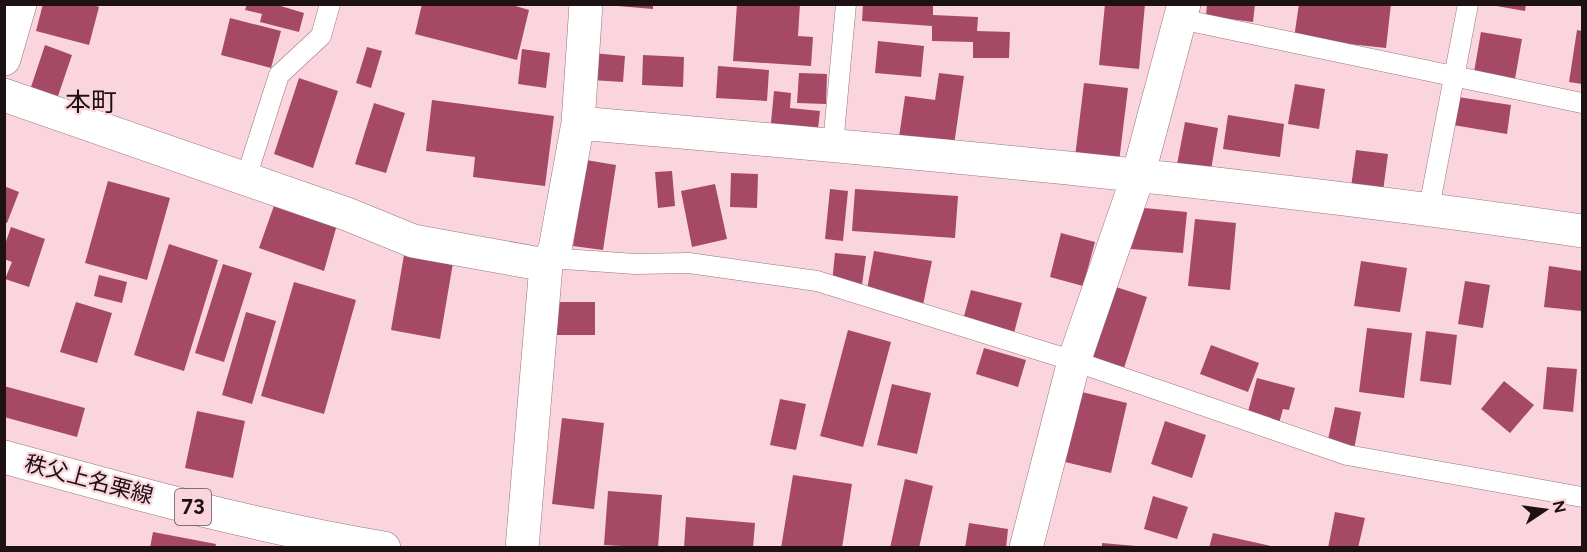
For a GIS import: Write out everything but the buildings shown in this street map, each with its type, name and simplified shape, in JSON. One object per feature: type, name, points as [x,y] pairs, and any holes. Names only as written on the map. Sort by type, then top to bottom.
[{"type":"street","points":[[4,59],[20,4]]},
{"type":"street","points":[[522,548],[548,262],[555,249],[578,123],[586,4]]},
{"type":"street","points":[[1026,548],[1074,361],[1138,176],[1182,12]]},
{"type":"street","points":[[4,95],[347,214],[413,241],[548,262]]},
{"type":"street","points":[[578,123],[833,145],[1138,176],[1429,208],[1582,231]]},
{"type":"street","name":"秩父上名栗線","points":[[4,457],[303,533],[384,548]]},
{"type":"lane","points":[[246,178],[279,75],[321,36],[330,4]]},
{"type":"lane","points":[[833,145],[846,4]]},
{"type":"lane","points":[[1429,208],[1468,4]]},
{"type":"lane","points":[[1182,12],[1454,76],[1582,103]]},
{"type":"lane","points":[[548,262],[688,264],[817,281],[1074,361],[1347,455],[1582,497]]},
{"type":"district","name":"本町","points":[[91,102]]}]
